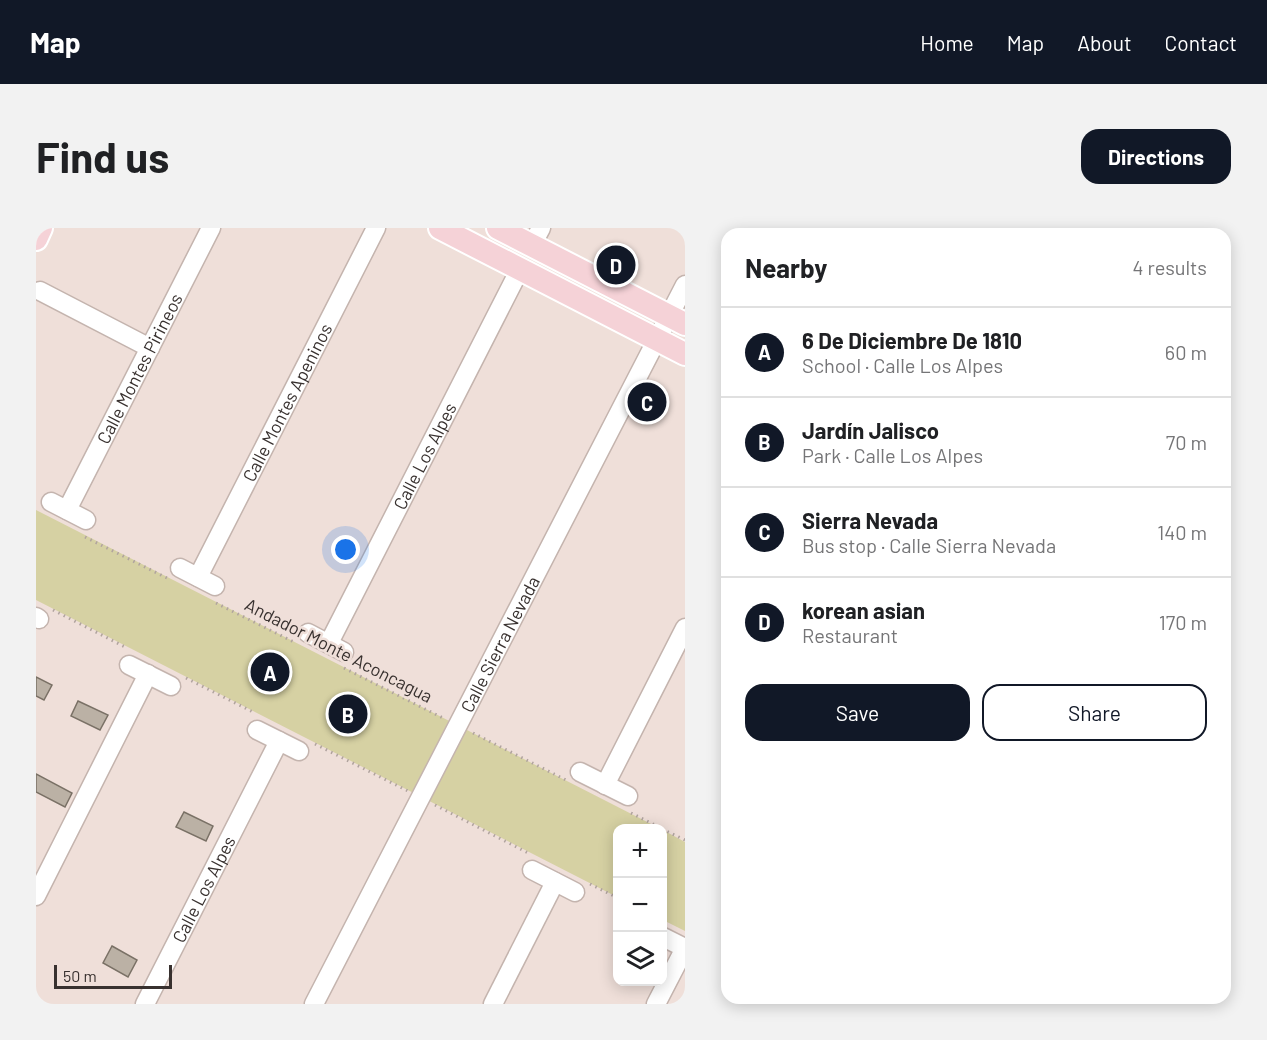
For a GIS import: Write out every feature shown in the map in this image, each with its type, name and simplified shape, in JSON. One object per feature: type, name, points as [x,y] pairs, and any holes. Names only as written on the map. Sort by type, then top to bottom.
[{"type":"main road","points":[[36,239],[41,228]]},
{"type":"main road","points":[[440,228],[685,354]]},
{"type":"main road","points":[[498,228],[537,237],[677,320]]},
{"type":"street","name":"Calle Montes Pirineos","points":[[67,510],[211,228]]},
{"type":"street","name":"Calle Montes Apeninos","points":[[198,577],[376,228]]},
{"type":"street","name":"Calle Los Alpes","points":[[338,654],[520,269]]},
{"type":"street","name":"Calle Sierra Nevada","points":[[314,1004],[657,340],[677,320],[685,285]]},
{"type":"street","points":[[40,291],[150,348]]},
{"type":"street","points":[[51,502],[67,510],[82,526]]},
{"type":"street","points":[[177,575],[198,577],[215,594]]},
{"type":"street","points":[[605,784],[685,628]]},
{"type":"street","points":[[304,639],[338,654]]},
{"type":"street","points":[[131,658],[148,674],[178,682]]},
{"type":"street","points":[[36,896],[148,674]]},
{"type":"street","points":[[259,723],[279,741],[307,747]]},
{"type":"street","name":"Calle Los Alpes","points":[[145,1004],[279,741]]},
{"type":"street","points":[[578,778],[605,784],[628,804]]},
{"type":"street","points":[[533,863],[555,882],[580,887]]},
{"type":"street","points":[[493,1004],[555,882]]},
{"type":"street","points":[[657,1004],[685,948],[667,939]]},
{"type":"path","points":[[82,526],[177,575]]},
{"type":"path","name":"Andador Monte Aconcagua","points":[[215,594],[304,639]]},
{"type":"path","points":[[40,614],[131,658]]},
{"type":"path","name":"Andador Monte Aconcagua","points":[[338,654],[458,726],[578,778]]},
{"type":"path","points":[[178,682],[259,723]]},
{"type":"path","points":[[307,747],[421,798],[533,863]]},
{"type":"path","points":[[628,804],[655,824]]},
{"type":"path","points":[[667,831],[685,840]]},
{"type":"path","points":[[580,887],[613,897]]},
{"type":"shaded area","points":[[36,510],[651,824],[613,824],[613,895],[36,600]]},
{"type":"shaded area","points":[[667,832],[685,842],[685,931],[667,922]]},
{"type":"building","points":[[36,677],[52,685],[44,700],[36,696]]},
{"type":"building","points":[[78,701],[108,715],[100,730],[71,716]]},
{"type":"building","points":[[36,774],[72,793],[65,807],[36,792]]},
{"type":"building","points":[[184,812],[213,826],[206,841],[176,827]]},
{"type":"building","points":[[112,946],[137,960],[128,977],[103,963]]},
{"type":"place","name":"korean asian","points":[[616,265]]},
{"type":"place","name":"Sierra Nevada","points":[[647,402]]},
{"type":"place","name":"6 De Diciembre De 1810","points":[[270,672]]},
{"type":"place","name":"Jardín Jalisco","points":[[348,714]]}]
